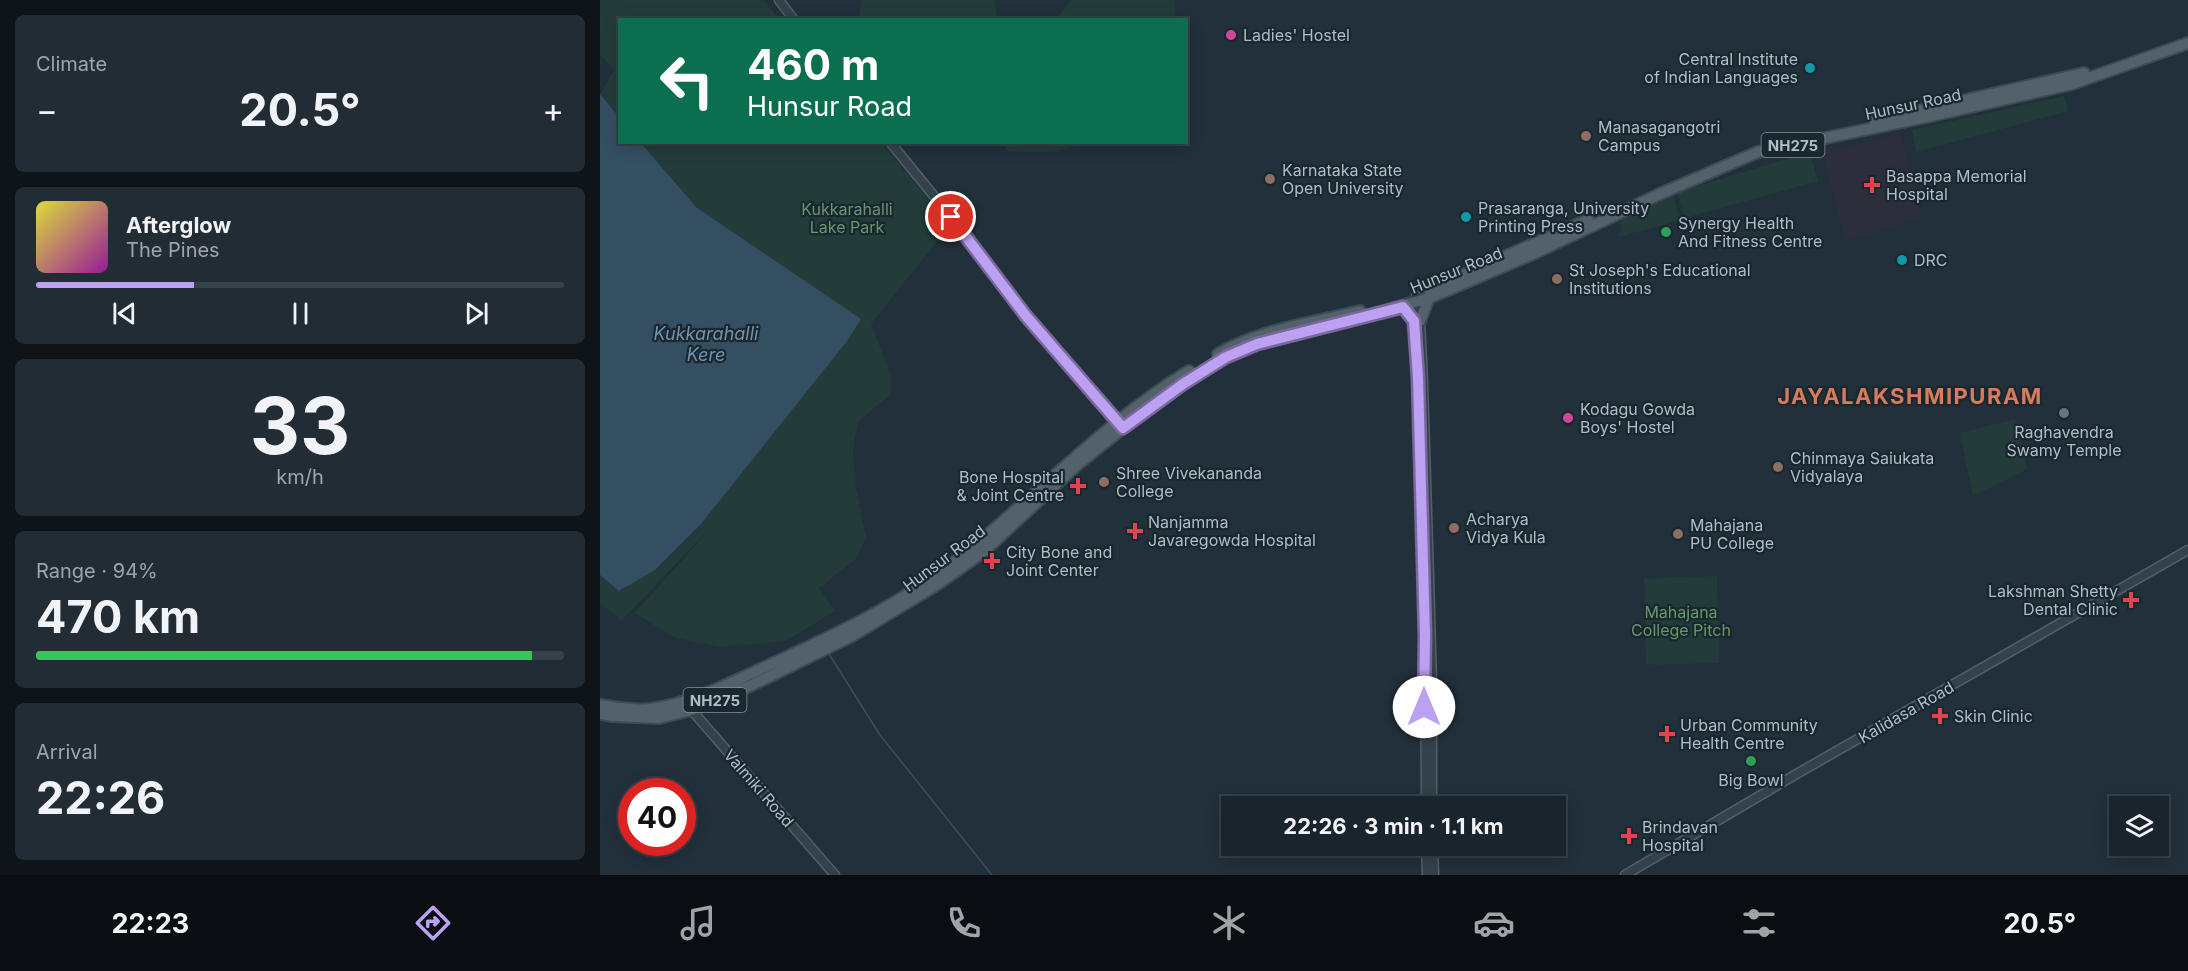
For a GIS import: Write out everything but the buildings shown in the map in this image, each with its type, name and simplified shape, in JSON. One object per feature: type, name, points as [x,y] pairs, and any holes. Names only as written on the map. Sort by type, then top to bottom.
[{"type":"main road","points":[[1417,321],[1410,302],[1666,183],[1754,149],[2068,78],[2188,37]]},
{"type":"main road","name":"Hunsur Road","points":[[687,705],[735,681],[824,645],[954,563],[1120,425],[1226,357],[1257,344],[1429,298],[1535,253],[1662,193],[1758,152],[2072,84],[2188,43]]},
{"type":"main road","points":[[1417,321],[1429,298]]},
{"type":"main road","points":[[600,705],[626,709],[687,705]]},
{"type":"main road","name":"NH275","points":[[600,714],[659,718],[687,705]]},
{"type":"street","points":[[779,0],[792,18]]},
{"type":"street","points":[[892,144],[951,217],[1026,316],[1120,425]]},
{"type":"street","points":[[1417,321],[1425,636],[1426,796]]},
{"type":"street","points":[[1417,321],[1431,652],[1432,796]]},
{"type":"street","name":"Kalidasa Road","points":[[1625,875],[2188,550]]},
{"type":"street","name":"Valmiki Road","points":[[687,705],[834,875]]},
{"type":"street","points":[[1426,856],[1427,875]]},
{"type":"street","points":[[1433,856],[1434,875]]},
{"type":"shaded area","name":"Basappa Memorial Hospital","points":[[1900,133],[1922,218],[1846,241],[1822,152]]},
{"type":"green space","points":[[600,0],[764,0],[778,18],[618,18],[618,116],[600,94],[614,70],[600,55]]},
{"type":"green space","points":[[862,0],[995,0],[997,18],[859,18]]},
{"type":"green space","points":[[1071,0],[1174,0],[1176,13],[1174,18],[1057,18]]},
{"type":"green space","points":[[2064,96],[2068,111],[1916,152],[1912,130]]},
{"type":"green space","name":"Kukkarahalli Lake Park","points":[[642,144],[882,144],[950,225],[871,324],[892,378],[891,394],[858,422],[853,451],[856,489],[866,537],[856,559],[819,588],[835,611],[786,641],[721,647],[675,638],[635,613],[716,522],[622,620],[600,604],[600,575],[619,591],[655,569],[701,524],[861,319],[696,207]]},
{"type":"green space","points":[[1004,144],[1078,144],[1053,152],[1007,151]]},
{"type":"green space","points":[[1810,152],[1818,181],[1685,218],[1678,192]]},
{"type":"green space","points":[[1673,194],[1680,220],[1619,237],[1622,217]]},
{"type":"green space","points":[[2015,419],[2027,469],[1973,496],[1960,433]]},
{"type":"green space","name":"Mahajana College Pitch","points":[[1717,576],[1719,663],[1646,665],[1644,578]]},
{"type":"water","name":"Kukkarahalli Kere","points":[[600,94],[618,116],[618,144],[642,144],[696,207],[861,319],[847,341],[701,524],[655,570],[619,591],[600,575]]},
{"type":"waterway","points":[[829,654],[880,735],[992,875]]},
{"type":"place","name":"Ladies' Hostel","points":[[1231,35]]},
{"type":"place","name":"Central Institute of Indian Languages","points":[[1810,68]]},
{"type":"place","name":"Manasagangotri Campus","points":[[1586,136]]},
{"type":"place","name":"Karnataka State Open University","points":[[1270,179]]},
{"type":"place","name":"Basappa Memorial Hospital","points":[[1872,185]]},
{"type":"place","name":"Prasaranga, University Printing Press","points":[[1466,217]]},
{"type":"place","name":"Synergy Health And Fitness Centre","points":[[1666,232]]},
{"type":"place","name":"DRC","points":[[1902,260]]},
{"type":"place","name":"St Joseph's Educational Institutions","points":[[1557,279]]},
{"type":"place","name":"Raghavendra Swamy Temple","points":[[2064,413]]},
{"type":"place","name":"Kodagu Gowda Boys' Hostel","points":[[1568,418]]},
{"type":"place","name":"Chinmaya Saiukata Vidyalaya","points":[[1778,467]]},
{"type":"place","name":"Shree Vivekananda College","points":[[1104,482]]},
{"type":"place","name":"Bone Hospital & Joint Centre","points":[[1078,486]]},
{"type":"place","name":"Acharya Vidya Kula","points":[[1454,528]]},
{"type":"place","name":"Nanjamma Javaregowda Hospital","points":[[1135,531]]},
{"type":"place","name":"Mahajana PU College","points":[[1678,534]]},
{"type":"place","name":"City Bone and Joint Center","points":[[992,561]]},
{"type":"place","name":"Lakshman Shetty Dental Clinic","points":[[2131,600]]},
{"type":"place","name":"Skin Clinic","points":[[1940,716]]},
{"type":"place","name":"Urban Community Health Centre","points":[[1667,734]]},
{"type":"place","name":"Big Bowl","points":[[1751,761]]},
{"type":"place","name":"Brindavan Hospital","points":[[1629,836]]},
{"type":"district","name":"JAYALAKSHMIPURAM","points":[[1910,396]]},
{"type":"route","points":[[951,217],[1026,316],[1123,428],[1183,384],[1226,357],[1257,344],[1403,307],[1414,321],[1418,378],[1425,636],[1424,707]]}]
